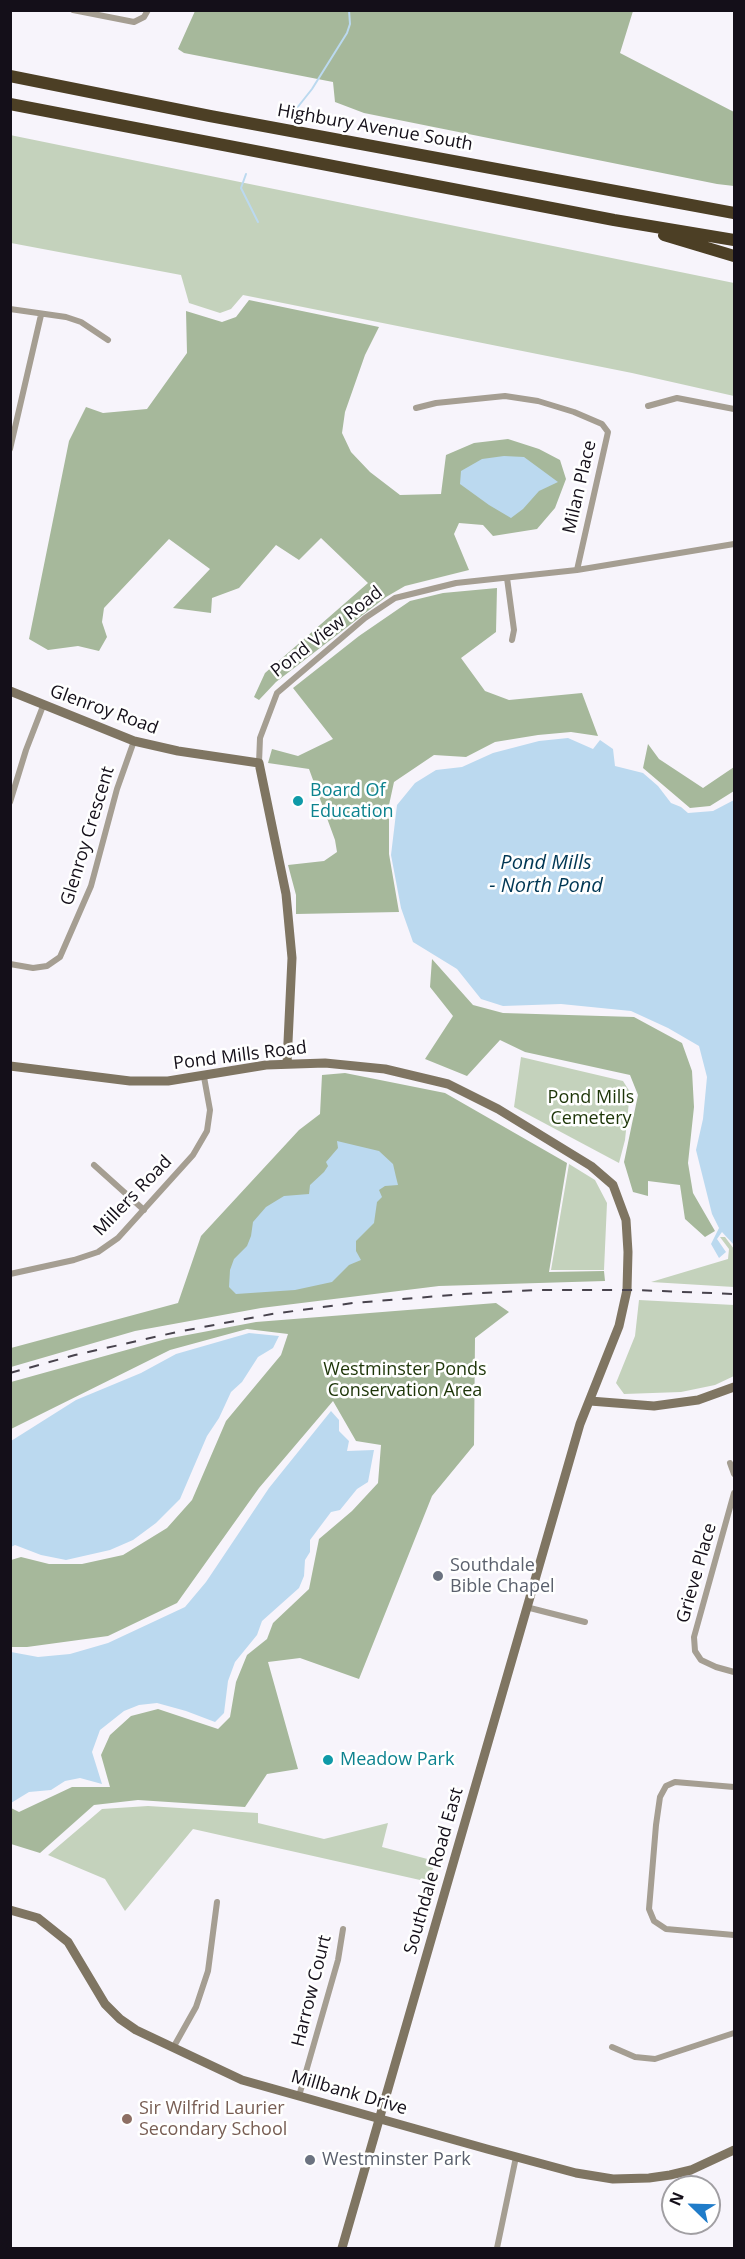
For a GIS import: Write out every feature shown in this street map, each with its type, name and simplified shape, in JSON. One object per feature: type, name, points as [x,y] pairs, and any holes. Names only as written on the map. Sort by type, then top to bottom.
[{"type":"highway","name":"Highbury Avenue South","points":[[10,76],[210,116],[735,213]]},
{"type":"highway","points":[[10,104],[614,220],[735,240]]},
{"type":"highway","points":[[620,190],[735,204]]},
{"type":"highway","points":[[614,220],[735,256]]},
{"type":"main road","name":"Glenroy Road","points":[[10,691],[43,706],[82,718],[134,741],[178,752],[259,763]]},
{"type":"main road","name":"Pond View Road","points":[[259,763],[286,894],[292,958],[287,1063]]},
{"type":"main road","name":"Pond Mills Road","points":[[10,1066],[130,1081],[168,1081],[204,1077],[287,1063],[325,1063],[385,1069],[448,1084],[551,1140],[591,1166],[613,1185],[626,1220],[627,1290],[619,1326],[590,1401]]},
{"type":"main road","points":[[590,1401],[654,1406],[698,1400],[735,1387]]},
{"type":"main road","name":"Southdale Road East","points":[[342,2248],[526,1607],[580,1424],[590,1401]]},
{"type":"main road","name":"Millbank Drive","points":[[10,1910],[38,1918],[68,1942],[105,2004],[120,2019],[173,2048],[234,2077],[516,2157],[576,2173],[613,2179],[649,2178],[691,2170],[735,2150]]},
{"type":"street","points":[[73,10],[134,22],[144,17],[148,10]]},
{"type":"street","points":[[10,309],[66,317],[81,322],[108,340]]},
{"type":"street","points":[[10,449],[14,419],[40,315]]},
{"type":"street","name":"Milan Place","points":[[416,408],[435,403],[504,396],[538,401],[574,412],[602,424],[608,432],[577,570]]},
{"type":"street","points":[[648,406],[677,398],[735,410]]},
{"type":"street","name":"Pond View Road","points":[[259,763],[260,738],[277,693],[365,618],[395,598],[456,583],[577,570],[735,544]]},
{"type":"street","points":[[507,578],[514,630],[512,640]]},
{"type":"street","points":[[10,802],[43,706]]},
{"type":"street","name":"Glenroy Crescent","points":[[10,964],[33,968],[47,966],[60,957],[91,886],[117,789],[134,741]]},
{"type":"street","name":"Millers Road","points":[[10,1274],[74,1260],[98,1252],[118,1238],[193,1155],[207,1131],[210,1110],[204,1077]]},
{"type":"street","points":[[94,1165],[144,1210]]},
{"type":"street","points":[[730,1463],[735,1474]]},
{"type":"street","name":"Grieve Place","points":[[735,1493],[694,1637],[695,1651],[701,1660],[735,1672]]},
{"type":"street","points":[[526,1607],[585,1622]]},
{"type":"street","points":[[735,1787],[675,1782],[666,1786],[660,1797],[656,1825],[649,1909],[654,1921],[666,1929],[735,1935]]},
{"type":"street","points":[[173,2048],[196,2007],[208,1971],[217,1902]]},
{"type":"street","name":"Harrow Court","points":[[299,2096],[338,1960],[343,1929]]},
{"type":"street","points":[[612,2047],[635,2057],[655,2059],[735,2033]]},
{"type":"street","points":[[497,2248],[516,2157]]},
{"type":"green space","points":[[195,11],[633,11],[620,53],[734,112],[734,186],[364,113],[335,102],[333,82],[184,53],[178,49]]},
{"type":"green space","points":[[10,135],[734,283],[734,396],[632,373],[243,295],[231,309],[220,313],[189,303],[181,275],[11,243]]},
{"type":"green space","points":[[249,300],[379,327],[365,355],[345,412],[342,433],[351,452],[370,472],[400,495],[441,494],[446,455],[474,443],[508,439],[539,449],[560,460],[566,479],[555,508],[537,529],[493,536],[483,525],[459,523],[454,534],[469,570],[405,586],[386,597],[276,682],[259,700],[254,697],[265,673],[368,583],[321,538],[299,560],[276,545],[239,588],[212,598],[211,613],[173,608],[210,569],[169,539],[104,608],[102,622],[107,637],[99,651],[78,646],[48,650],[29,639],[69,441],[86,407],[103,413],[147,409],[187,353],[186,311],[222,322],[236,317]]},
{"type":"green space","points":[[497,588],[496,632],[461,658],[485,691],[509,700],[582,693],[598,736],[571,732],[538,735],[495,742],[466,757],[434,755],[394,782],[389,805],[389,854],[399,912],[296,914],[296,895],[288,865],[324,861],[337,852],[335,840],[309,769],[268,763],[272,749],[298,756],[333,739],[293,688],[359,636],[410,601],[443,593]]},
{"type":"green space","points":[[648,744],[659,759],[703,788],[734,767],[734,791],[710,806],[690,808],[643,768]]},
{"type":"green space","points":[[432,959],[473,1005],[503,1013],[634,1017],[682,1043],[692,1071],[694,1107],[688,1163],[693,1193],[715,1231],[705,1237],[685,1219],[680,1185],[648,1181],[648,1196],[633,1192],[624,1162],[638,1095],[630,1075],[525,1052],[500,1040],[467,1076],[425,1059],[453,1016],[430,987]]},
{"type":"green space","name":"Pond Mills Cemetery","points":[[521,1057],[623,1081],[630,1092],[625,1140],[619,1163],[514,1107]]},
{"type":"green space","points":[[345,1073],[445,1093],[567,1163],[549,1272],[604,1271],[605,1281],[439,1286],[261,1308],[135,1331],[11,1367],[11,1348],[178,1303],[201,1236],[299,1130],[320,1114],[322,1075]]},
{"type":"green space","name":"Pond Mills Cemetery","points":[[569,1164],[595,1180],[607,1203],[604,1270],[551,1270]]},
{"type":"green space","points":[[720,1237],[725,1237],[734,1249],[734,1287],[651,1282],[728,1259],[729,1249]]},
{"type":"green space","points":[[639,1300],[734,1305],[734,1376],[715,1385],[681,1392],[624,1394],[616,1383],[635,1336]]},
{"type":"green space","name":"Westminster Ponds Conservation Area","points":[[496,1303],[509,1312],[475,1338],[474,1445],[432,1496],[359,1679],[300,1658],[268,1662],[298,1769],[267,1774],[245,1807],[138,1800],[94,1805],[40,1853],[11,1844],[11,1808],[19,1812],[72,1787],[110,1787],[101,1755],[110,1735],[131,1716],[158,1709],[218,1729],[230,1717],[236,1682],[247,1655],[267,1639],[273,1623],[309,1589],[319,1539],[352,1511],[378,1483],[381,1445],[356,1441],[333,1401],[259,1488],[177,1603],[108,1636],[27,1647],[11,1647],[11,1560],[21,1557],[49,1564],[82,1564],[123,1555],[167,1528],[192,1500],[226,1421],[281,1355],[288,1334],[247,1329],[170,1350],[11,1429],[11,1382],[166,1339],[256,1322]]},
{"type":"green space","points":[[148,1806],[258,1813],[258,1823],[324,1839],[388,1823],[382,1847],[435,1861],[429,1882],[193,1829],[125,1911],[105,1879],[48,1855],[102,1809]]},
{"type":"water","points":[[504,456],[524,457],[558,482],[539,491],[523,509],[511,518],[460,484],[461,471],[482,459]]},
{"type":"water","name":"Pond Mills - North Pond","points":[[568,738],[593,749],[600,740],[613,749],[615,766],[643,773],[658,786],[671,803],[688,813],[713,811],[734,800],[734,1245],[722,1232],[717,1239],[726,1252],[719,1258],[711,1244],[719,1228],[712,1214],[696,1150],[703,1119],[707,1077],[699,1046],[668,1028],[631,1011],[561,1004],[503,1006],[481,999],[457,969],[413,942],[401,908],[391,855],[397,805],[415,783],[436,770],[462,767],[493,753],[539,741]]},
{"type":"water","points":[[337,1141],[379,1151],[393,1164],[398,1185],[385,1186],[379,1190],[382,1197],[377,1202],[374,1223],[356,1241],[356,1251],[361,1260],[349,1265],[332,1282],[295,1290],[236,1294],[229,1287],[230,1270],[234,1259],[247,1246],[253,1222],[266,1207],[284,1196],[309,1194],[310,1185],[324,1172],[328,1166],[326,1162],[338,1148]]},
{"type":"water","points":[[249,1333],[279,1336],[273,1348],[258,1357],[242,1382],[231,1392],[219,1418],[207,1436],[180,1499],[156,1523],[133,1540],[110,1550],[66,1560],[41,1555],[15,1545],[11,1547],[11,1441],[76,1400],[141,1373],[176,1354]]},
{"type":"water","points":[[331,1411],[339,1420],[339,1431],[349,1441],[347,1451],[374,1450],[368,1482],[357,1489],[340,1510],[331,1512],[310,1540],[310,1552],[305,1560],[304,1576],[299,1588],[262,1621],[257,1635],[235,1662],[228,1681],[224,1713],[215,1722],[157,1703],[139,1705],[124,1711],[100,1730],[92,1752],[102,1784],[80,1778],[65,1781],[51,1790],[29,1792],[11,1803],[11,1652],[38,1657],[70,1654],[108,1643],[185,1607],[206,1582],[269,1488]]},
{"type":"waterway","points":[[293,113],[312,89],[347,33],[350,24],[349,10]]},
{"type":"waterway","points":[[246,174],[241,188],[258,222]]},
{"type":"railway","points":[[10,1373],[75,1355],[177,1332],[272,1314],[353,1303],[538,1290],[634,1290],[734,1294]]},
{"type":"place","name":"Board Of Education","points":[[298,801]]},
{"type":"place","name":"Southdale Bible Chapel","points":[[438,1576]]},
{"type":"place","name":"Meadow Park","points":[[328,1760]]},
{"type":"place","name":"Sir Wilfrid Laurier Secondary School","points":[[127,2119]]},
{"type":"place","name":"Westminster Park","points":[[310,2160]]}]
